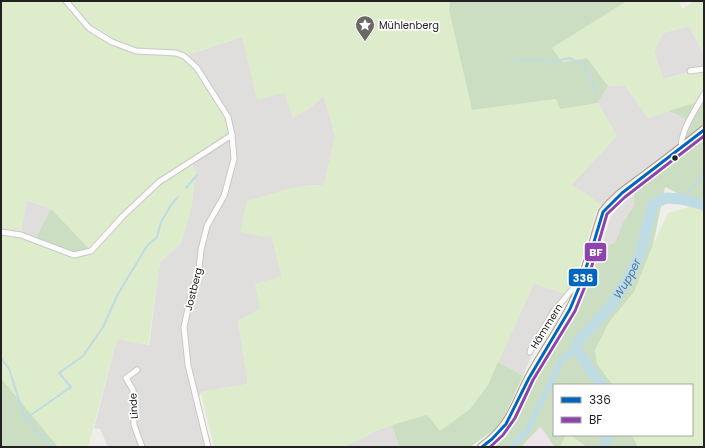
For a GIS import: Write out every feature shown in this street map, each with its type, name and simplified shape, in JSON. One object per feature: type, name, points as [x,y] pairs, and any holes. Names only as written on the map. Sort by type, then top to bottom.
[{"type":"main road","points":[[482,447],[499,433],[508,422],[529,378],[574,300],[581,285],[598,225],[606,208],[628,188],[704,130]]},
{"type":"street","name":"Jostberg","points":[[66,1],[90,28],[112,42],[136,51],[176,53],[184,56],[197,68],[228,117],[232,135],[234,159],[224,196],[207,226],[201,250],[199,269],[184,327],[188,365],[208,447]]},
{"type":"street","points":[[690,71],[704,69]]},
{"type":"street","points":[[681,149],[681,139],[683,134],[704,94]]},
{"type":"street","points":[[1,232],[21,235],[74,255],[91,252],[123,216],[159,182],[232,135]]},
{"type":"street","name":"Hämmern","points":[[530,352],[532,346],[554,311],[576,285],[581,285]]},
{"type":"street","name":"Linde","points":[[136,370],[126,378],[133,390],[134,425],[142,447]]},
{"type":"shaded area","points":[[689,26],[704,55],[704,69],[663,79],[654,51],[663,33]]},
{"type":"shaded area","points":[[242,37],[284,92],[293,117],[307,110],[324,96],[335,136],[324,186],[311,185],[288,189],[272,238],[282,277],[260,309],[238,321],[248,384],[201,392],[196,402],[208,447],[108,447],[100,429],[94,428],[117,339],[149,345],[160,262],[181,243],[191,208],[196,171],[190,162],[184,56]]},
{"type":"shaded area","points":[[625,85],[648,118],[669,111],[689,120],[681,149],[603,212],[601,205],[571,185],[617,136],[598,103],[608,86]]},
{"type":"shaded area","points":[[634,195],[634,206],[626,216],[615,243],[608,246],[603,240],[611,216],[626,200]]},
{"type":"shaded area","points":[[26,200],[51,209],[34,240],[21,235]]},
{"type":"shaded area","points":[[534,283],[565,294],[547,319],[523,376],[498,362]]},
{"type":"shaded area","points":[[392,425],[399,447],[344,447],[376,431]]},
{"type":"shaded area","points":[[540,427],[554,447],[521,447]]},
{"type":"green space","points":[[1,1],[450,1],[449,10],[472,110],[556,99],[560,109],[598,103],[617,136],[571,185],[587,194],[601,205],[596,212],[574,284],[565,294],[534,283],[488,385],[470,409],[440,431],[409,421],[376,431],[362,439],[342,447],[214,447],[201,392],[248,384],[238,321],[260,309],[255,284],[282,276],[272,238],[240,232],[247,201],[288,189],[311,185],[324,186],[335,136],[324,96],[307,110],[293,117],[284,93],[257,100],[242,37],[184,56],[197,68],[228,117],[232,135],[190,162],[196,171],[191,208],[181,243],[160,262],[148,345],[117,339],[88,447],[58,447],[1,378],[1,233],[20,237],[74,255],[51,209],[27,200],[21,232],[1,231]]},
{"type":"green space","points":[[450,1],[627,1],[552,48],[562,62],[587,58],[608,86],[598,103],[560,109],[556,99],[472,110],[449,10]]},
{"type":"green space","points":[[627,1],[679,1],[682,9],[695,1],[704,1],[704,55],[689,26],[663,33],[654,51],[663,79],[686,74],[690,71],[704,69],[704,94],[700,101],[648,118],[625,85],[608,86],[587,58],[562,62],[552,48]]},
{"type":"green space","points":[[704,94],[704,130],[696,137],[704,142],[704,196],[699,204],[665,187],[653,245],[634,292],[610,321],[595,350],[597,364],[612,384],[553,384],[553,436],[566,436],[560,447],[554,447],[540,427],[521,447],[489,447],[505,431],[518,412],[566,315],[591,250],[608,246],[633,206],[634,195],[628,188],[681,149],[689,120],[669,111],[700,101]]},
{"type":"green space","points":[[704,196],[704,447],[638,447],[632,436],[693,436],[693,384],[612,384],[597,364],[595,350],[610,321],[634,292],[668,213],[699,204]]},
{"type":"green space","points":[[51,209],[91,251],[74,255],[36,237]]},
{"type":"green space","points":[[498,362],[523,376],[503,419],[495,429],[470,447],[399,447],[392,425],[427,415],[440,431],[470,409],[488,385]]},
{"type":"green space","points":[[1,378],[58,447],[1,447]]},
{"type":"green space","points":[[566,436],[571,436],[587,447],[560,447]]},
{"type":"green space","points":[[571,436],[632,436],[638,447],[587,447]]},
{"type":"waterway","points":[[516,62],[521,59],[553,62],[569,58],[584,64],[597,94]]},
{"type":"waterway","points":[[681,199],[704,174]]},
{"type":"waterway","points":[[186,188],[197,175]]},
{"type":"waterway","points":[[25,419],[71,387],[59,373],[83,356],[103,327],[118,294],[147,246],[157,237],[161,222],[171,205],[178,197]]},
{"type":"waterway","name":"Wupper","points":[[600,384],[576,349],[578,341],[610,307],[630,275],[640,254],[653,204],[666,198],[681,199],[704,205]]},
{"type":"waterway","points":[[511,447],[527,431],[562,359],[576,349]]},
{"type":"waterway","points":[[1,358],[9,369],[25,419],[53,447]]},
{"type":"waterway","name":"Wupper","points":[[605,447],[607,436]]},
{"type":"transit line","name":"336","points":[[482,447],[506,424],[529,378],[570,309],[583,278],[603,212],[622,193],[704,130]]},
{"type":"transit line","name":"BF","points":[[490,447],[503,435],[515,418],[533,380],[575,311],[588,279],[607,214],[625,197],[704,136]]},
{"type":"place","name":"Mühlenberg","points":[[365,42]]}]
